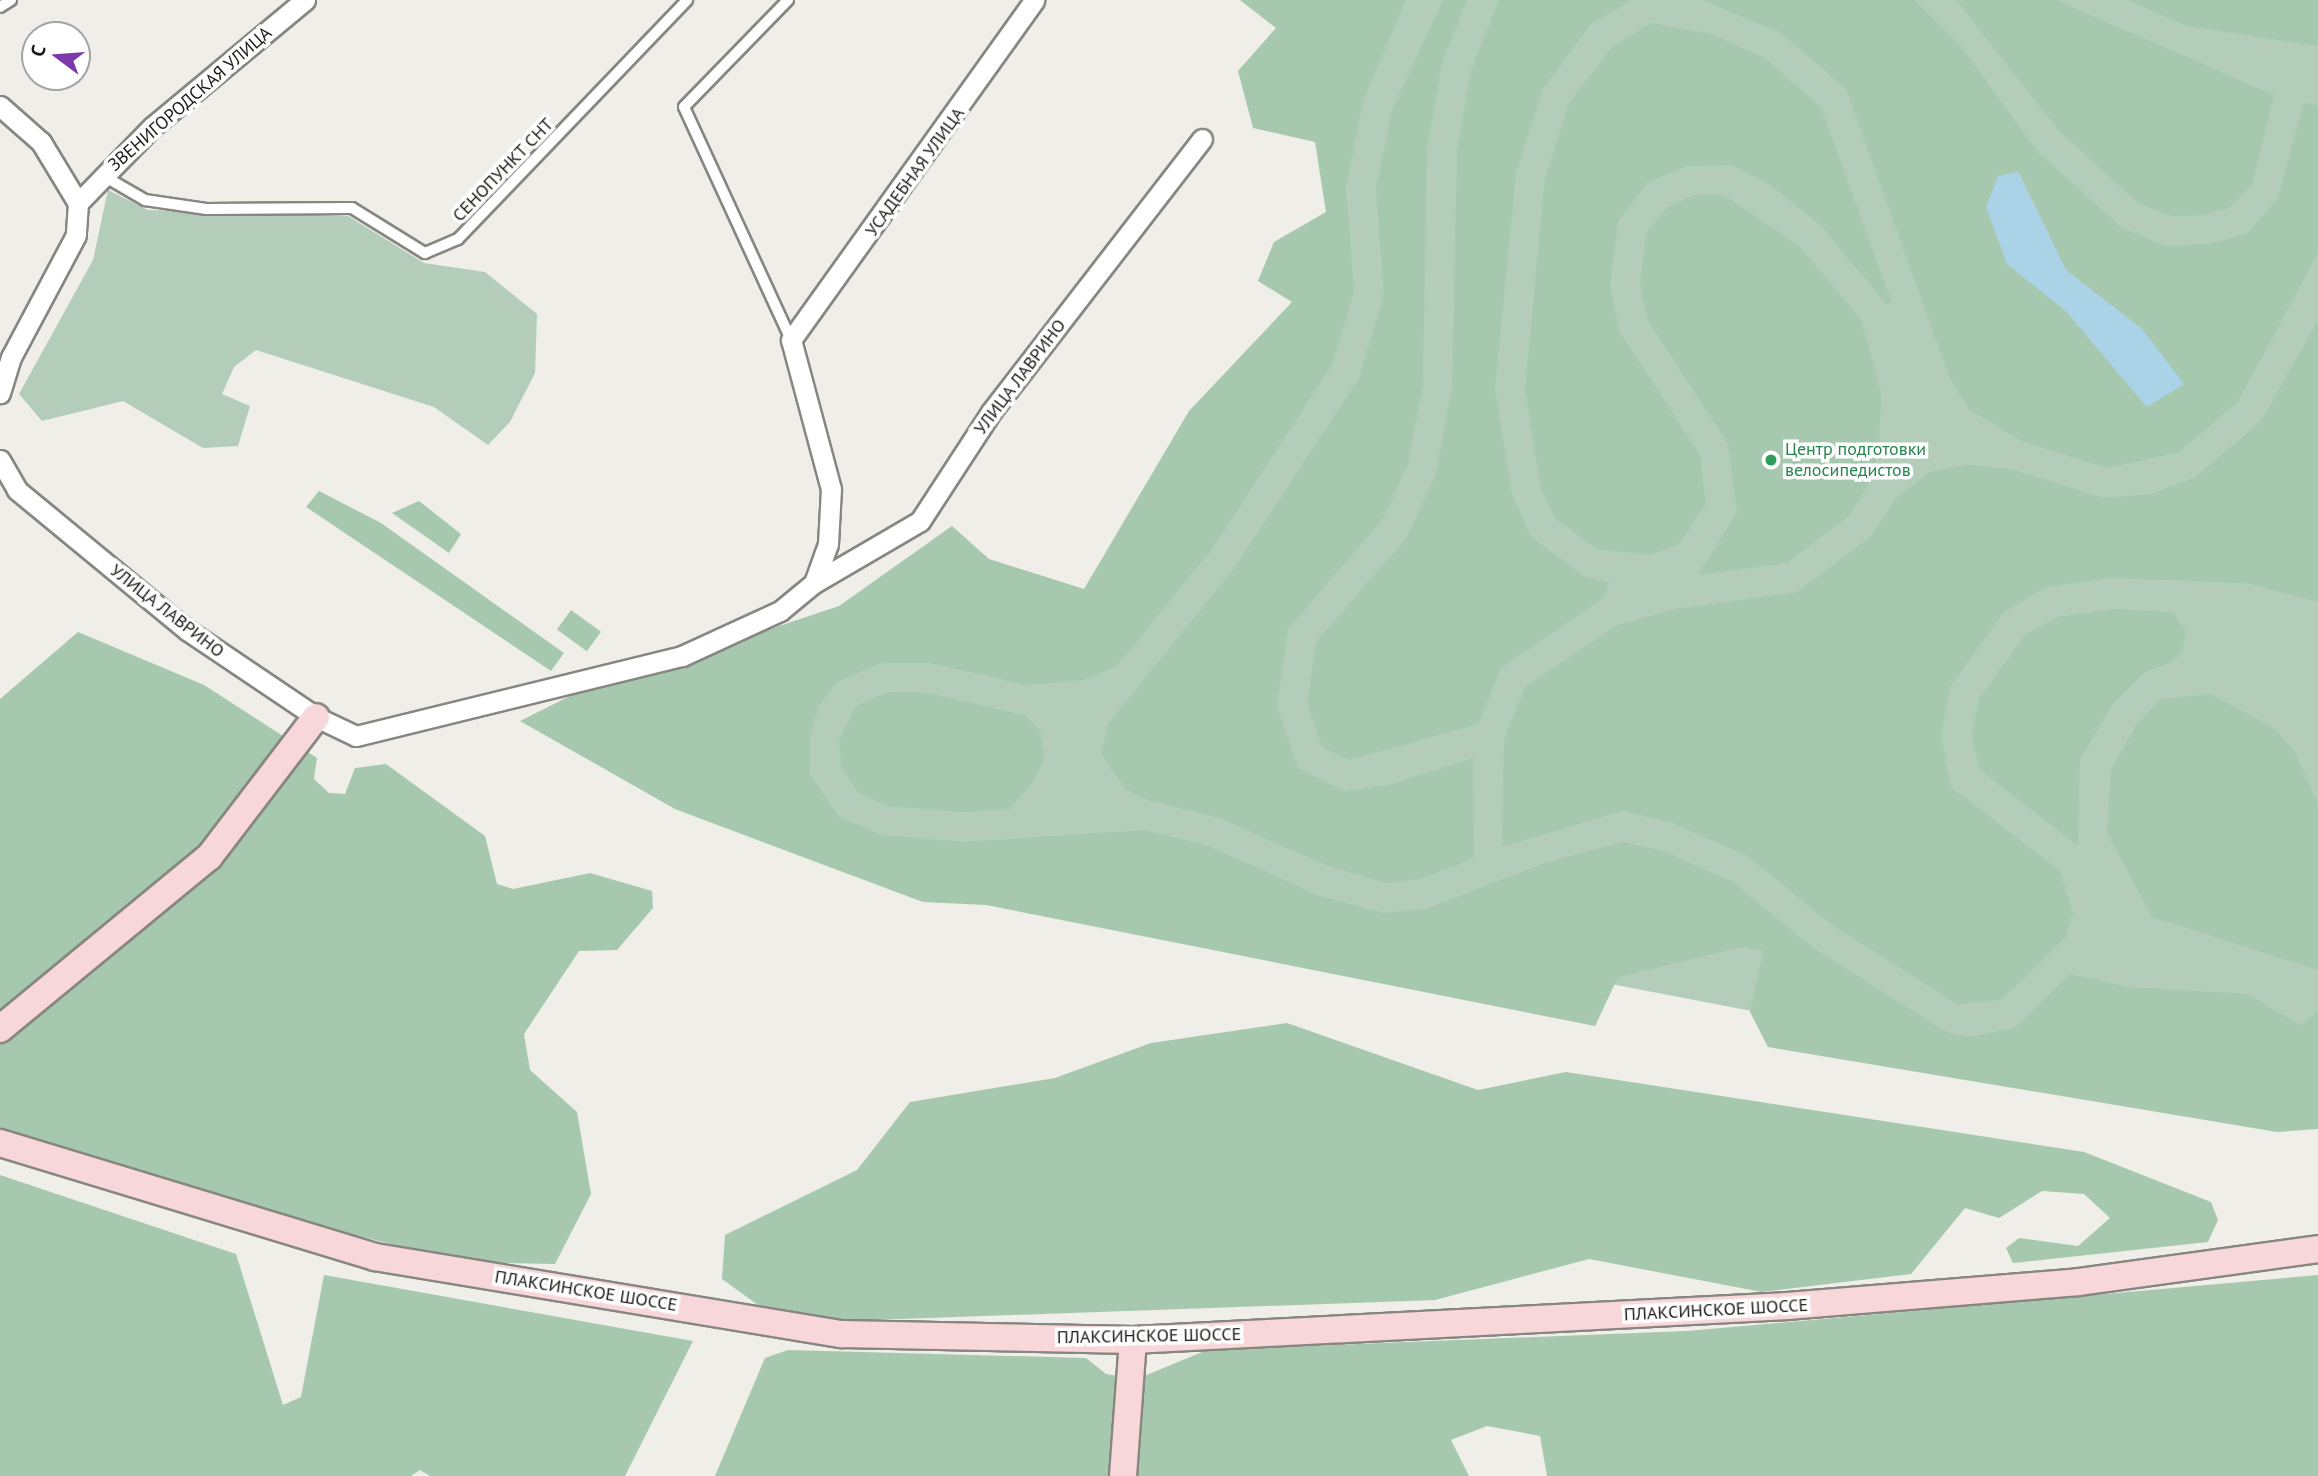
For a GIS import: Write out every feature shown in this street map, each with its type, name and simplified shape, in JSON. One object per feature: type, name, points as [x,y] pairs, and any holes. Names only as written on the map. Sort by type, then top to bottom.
[{"type":"main road","points":[[0,1028],[209,857],[316,718]]},
{"type":"main road","name":"ПЛАКСИНСКОЕ ШОССЕ","points":[[0,1143],[375,1256],[842,1334],[1133,1340],[1802,1305],[2078,1282],[2318,1249]]},
{"type":"main road","points":[[1123,1476],[1133,1340]]},
{"type":"street","name":"ЗВЕНИГОРОДСКАЯ УЛИЦА","points":[[78,203],[102,175],[305,0]]},
{"type":"street","name":"УСАДЕБНАЯ УЛИЦА","points":[[791,340],[1034,0]]},
{"type":"street","points":[[0,106],[41,142],[78,203],[76,235],[11,357],[0,393]]},
{"type":"street","name":"УЛИЦА ЛАВРИНО","points":[[0,460],[17,490],[187,630],[316,718],[356,736],[682,656],[780,611],[814,583],[920,521],[991,412],[1202,139]]},
{"type":"street","points":[[791,340],[831,489],[828,544],[814,583]]},
{"type":"lane","points":[[0,7],[11,0]]},
{"type":"lane","name":"СЕНОПУНКТ СНТ","points":[[102,175],[145,200],[206,209],[352,208],[425,253],[458,239],[687,0]]},
{"type":"lane","points":[[788,0],[684,107],[791,340]]},
{"type":"green space","points":[[1240,0],[1406,0],[1363,101],[1346,188],[1354,292],[1332,365],[1212,549],[1117,666],[1084,680],[1026,685],[931,663],[882,663],[837,682],[819,705],[810,737],[810,774],[838,816],[881,835],[964,842],[1144,830],[1209,846],[1320,896],[1384,913],[1428,908],[1547,862],[1623,842],[1661,850],[1733,882],[1812,947],[1946,1032],[1972,1037],[2016,1027],[2070,974],[2129,987],[2247,994],[2301,1025],[2318,1011],[2318,1129],[2277,1132],[1768,1047],[1750,1012],[1763,951],[1741,947],[1618,977],[1595,1026],[986,905],[923,902],[675,809],[520,721],[572,695],[839,606],[952,526],[989,559],[1084,589],[1189,411],[1292,302],[1258,281],[1274,242],[1326,212],[1315,142],[1253,128],[1238,71],[1276,28]]},
{"type":"green space","name":"Центр подготовки велосипедистов","points":[[1310,0],[2217,0],[2318,27],[2318,1120],[794,827],[812,669],[942,596],[1094,643],[1322,324],[1332,132]]},
{"type":"green space","points":[[1443,0],[1467,0],[1442,62],[1427,149],[1423,384],[1408,464],[1383,519],[1288,629],[1277,706],[1298,768],[1344,791],[1389,785],[1473,758],[1474,858],[1421,879],[1387,883],[1330,867],[1219,818],[1147,800],[1125,789],[1101,754],[1108,724],[1235,567],[1359,378],[1384,295],[1376,189],[1392,110]]},
{"type":"green space","points":[[1499,0],[1632,0],[1591,24],[1543,89],[1516,173],[1495,389],[1512,494],[1531,537],[1585,577],[1609,582],[1604,598],[1501,668],[1478,724],[1349,760],[1322,747],[1307,703],[1316,642],[1408,536],[1436,473],[1452,387],[1457,152],[1471,70]]},
{"type":"green space","points":[[1702,0],[1915,0],[1963,49],[2037,151],[2122,228],[2166,246],[2210,244],[2247,233],[2278,199],[2303,103],[2318,105],[2318,253],[2238,402],[2179,452],[2108,468],[2023,442],[1970,410],[1950,379],[1846,89],[1781,33]],"holes":[[[2019,172],[2066,270],[2142,329],[2183,384],[2146,407],[2066,311],[2007,264]]]},
{"type":"green space","points":[[1956,0],[2056,0],[2274,95],[2252,184],[2231,207],[2205,215],[2171,216],[2138,203],[2059,131]]},
{"type":"green space","points":[[2126,0],[2318,0],[2318,46],[2187,26]]},
{"type":"green space","points":[[1651,23],[1712,34],[1765,58],[1821,107],[1891,301],[1887,305],[1820,225],[1770,185],[1731,165],[1687,166],[1647,183],[1618,222],[1610,287],[1620,332],[1700,455],[1706,504],[1678,545],[1649,555],[1597,549],[1555,518],[1540,486],[1525,388],[1545,179],[1569,103],[1612,47]]},
{"type":"green space","points":[[108,190],[148,210],[348,216],[424,263],[485,272],[537,314],[535,373],[510,422],[488,445],[434,407],[256,350],[234,367],[222,394],[250,406],[238,446],[203,448],[123,401],[42,421],[19,394],[93,260]]},
{"type":"green space","points":[[1693,195],[1724,195],[1799,246],[1861,319],[1881,392],[1879,449],[1868,485],[1849,516],[1787,563],[1698,575],[1737,512],[1728,444],[1648,321],[1640,285],[1646,233],[1666,208]]},
{"type":"green space","points":[[2318,320],[2318,602],[2246,583],[2111,578],[2047,587],[2004,612],[1950,687],[1941,734],[1951,787],[2060,871],[2073,913],[2065,938],[2001,1000],[1957,1004],[1829,923],[1749,857],[1670,822],[1622,811],[1502,847],[1504,739],[1525,687],[1617,625],[1675,609],[1797,592],[1871,536],[1896,498],[1929,472],[1967,465],[2011,469],[2104,498],[2151,494],[2194,478],[2261,421]]},
{"type":"green space","points":[[319,491],[381,523],[564,653],[551,671],[306,507]]},
{"type":"green space","points":[[419,501],[461,534],[449,553],[392,513]]},
{"type":"green space","points":[[2113,609],[2173,612],[2186,631],[2182,652],[2170,663],[2145,672],[2112,705],[2080,760],[2078,846],[1979,769],[1972,734],[1979,699],[2024,636],[2057,617]]},
{"type":"green space","points":[[571,610],[601,632],[587,651],[557,629]]},
{"type":"green space","points":[[78,632],[204,685],[317,758],[314,779],[329,793],[345,794],[355,768],[386,764],[485,836],[497,884],[513,889],[590,873],[652,891],[653,908],[617,950],[579,951],[524,1034],[530,1070],[577,1112],[591,1194],[555,1264],[463,1262],[275,1215],[0,1129],[0,699]]},
{"type":"green space","points":[[888,692],[928,693],[1024,715],[1040,731],[1045,757],[1032,784],[1009,809],[964,812],[888,806],[858,793],[841,766],[839,740],[856,706]]},
{"type":"green space","points":[[2211,694],[2274,728],[2295,752],[2318,804],[2318,970],[2152,917],[2107,833],[2111,769],[2137,724],[2161,699]]},
{"type":"green space","points":[[1287,1023],[1478,1090],[1566,1072],[2084,1152],[2211,1202],[2218,1220],[2208,1242],[2013,1263],[2006,1248],[2019,1238],[2078,1246],[2110,1218],[2084,1194],[2042,1191],[1999,1218],[1965,1208],[1911,1274],[1762,1292],[1589,1259],[1435,1300],[846,1321],[758,1305],[722,1279],[725,1235],[857,1170],[910,1102],[1055,1078],[1151,1043]]},
{"type":"green space","points":[[0,1175],[236,1254],[283,1405],[301,1397],[324,1275],[693,1341],[625,1476],[430,1476],[420,1470],[411,1476],[0,1476]]},
{"type":"green space","points":[[2318,1275],[2318,1476],[1547,1476],[1540,1436],[1487,1426],[1451,1440],[1469,1476],[715,1476],[765,1358],[788,1350],[1086,1358],[1106,1374],[1137,1379],[1207,1350],[1687,1331]]},
{"type":"water","points":[[2018,172],[2066,270],[2142,329],[2184,384],[2147,407],[2066,311],[2007,264],[1986,207],[1998,176]]},
{"type":"place","name":"Центр подготовки велосипедистов","points":[[1771,460]]}]
